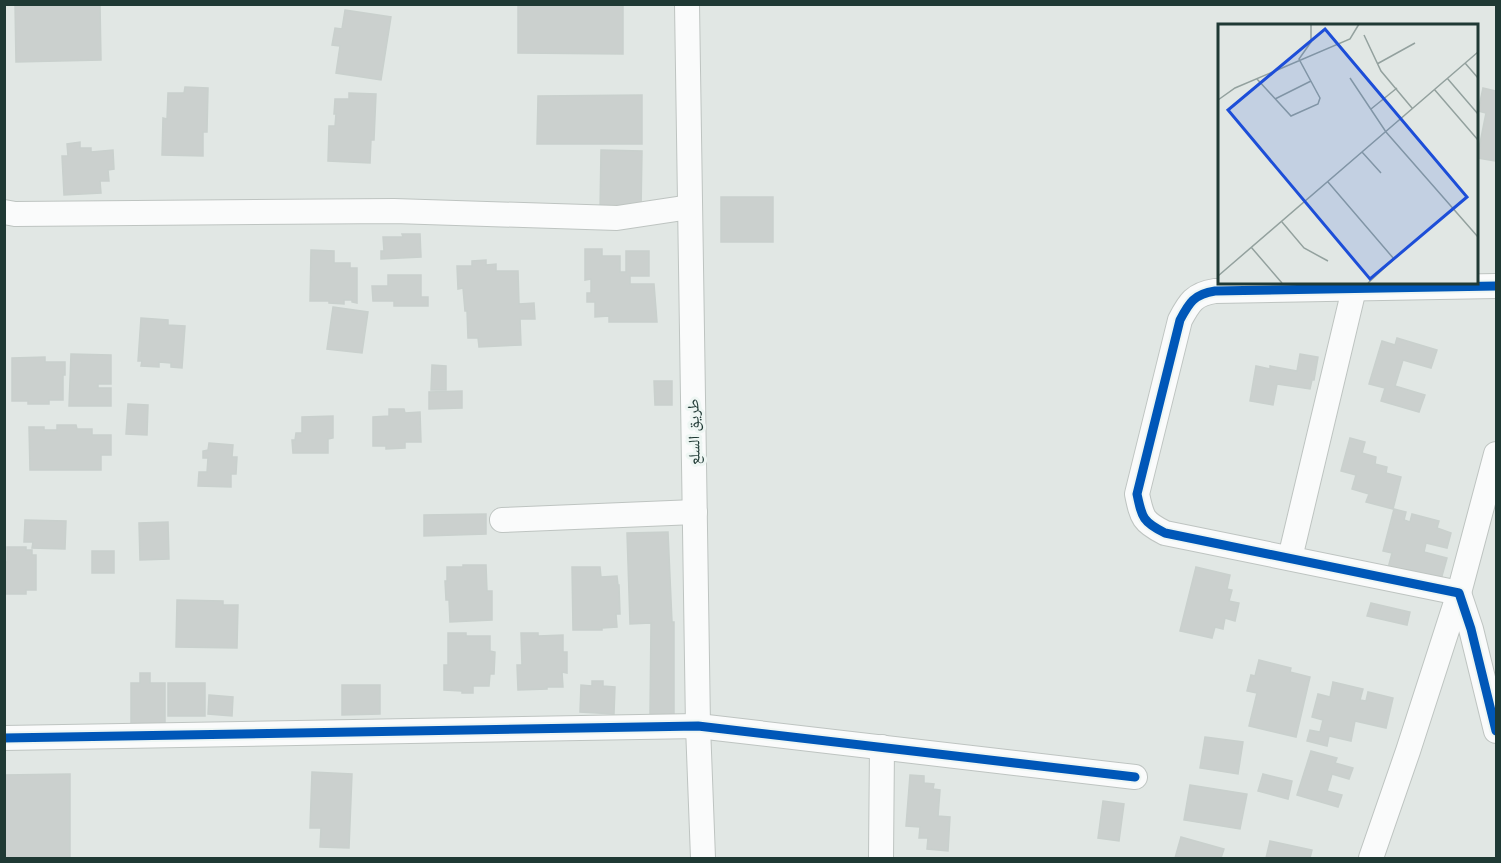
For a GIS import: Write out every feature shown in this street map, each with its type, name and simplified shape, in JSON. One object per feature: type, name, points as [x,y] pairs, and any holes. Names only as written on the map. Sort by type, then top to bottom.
[{"type":"street","name":"طريق السلع","points":[[687,4],[698,726],[703,858]]},
{"type":"street","points":[[4,212],[40,214],[394,211],[617,219],[690,207]]},
{"type":"street","points":[[1459,593],[1165,533],[1149,525],[1141,512],[1137,495],[1180,320],[1195,297],[1215,291],[1497,286]]},
{"type":"street","points":[[1290,558],[1354,289]]},
{"type":"street","points":[[1371,858],[1459,593],[1497,454]]},
{"type":"street","points":[[502,520],[694,512]]},
{"type":"street","points":[[1459,593],[1471,629],[1497,731]]},
{"type":"street","points":[[4,738],[698,726],[1135,777]]},
{"type":"street","points":[[881,858],[882,747]]},
{"type":"building","points":[[15,4],[100,4],[101,60],[16,62]]},
{"type":"building","points":[[518,4],[623,5],[623,54],[518,53]]},
{"type":"building","points":[[345,10],[391,17],[381,80],[336,73],[340,46],[332,45],[335,28],[342,29]]},
{"type":"building","points":[[185,87],[208,88],[207,132],[203,132],[203,156],[162,155],[163,118],[167,119],[168,93],[184,93]]},
{"type":"building","points":[[1483,88],[1496,91],[1496,161],[1477,158],[1486,113],[1478,111]]},
{"type":"building","points":[[349,93],[376,94],[374,140],[371,140],[370,163],[328,161],[329,126],[335,126],[335,99],[349,99]]},
{"type":"building","points":[[642,95],[642,144],[537,144],[538,96]]},
{"type":"building","points":[[80,142],[80,148],[91,148],[91,152],[113,150],[114,169],[108,170],[109,181],[100,181],[101,193],[64,195],[62,156],[68,156],[67,144]]},
{"type":"building","points":[[601,150],[642,151],[641,211],[600,211]]},
{"type":"building","points":[[721,197],[773,197],[773,242],[721,242]]},
{"type":"building","points":[[402,234],[420,234],[421,257],[381,259],[381,251],[384,251],[383,237],[403,237]]},
{"type":"building","points":[[585,249],[602,249],[602,256],[620,256],[620,272],[626,272],[626,251],[649,251],[649,276],[630,276],[630,284],[654,284],[657,322],[609,322],[609,316],[595,317],[595,302],[587,302],[587,293],[591,293],[591,279],[585,280]]},
{"type":"building","points":[[311,250],[334,251],[334,263],[350,263],[350,268],[357,268],[357,303],[352,300],[344,300],[344,304],[310,301]]},
{"type":"building","points":[[486,260],[486,265],[496,264],[496,271],[518,271],[519,304],[534,303],[535,319],[520,319],[521,345],[479,347],[478,338],[468,338],[467,311],[465,311],[463,288],[458,289],[457,266],[472,266],[472,261]]},
{"type":"building","points":[[388,275],[421,275],[421,297],[428,297],[428,306],[394,306],[394,301],[373,301],[372,286],[388,286]]},
{"type":"building","points":[[333,307],[368,312],[362,353],[327,349]]},
{"type":"building","points":[[141,318],[168,320],[168,325],[185,326],[182,368],[171,367],[171,363],[159,362],[159,367],[141,366],[142,361],[138,361]]},
{"type":"building","points":[[1397,338],[1437,350],[1431,368],[1403,360],[1395,386],[1425,395],[1419,412],[1381,401],[1385,388],[1369,384],[1382,341],[1395,345]]},
{"type":"building","points":[[71,354],[111,355],[111,384],[98,384],[98,388],[111,388],[111,406],[69,406]]},
{"type":"building","points":[[1300,354],[1318,357],[1310,389],[1277,384],[1273,405],[1250,401],[1256,366],[1297,371]]},
{"type":"building","points":[[45,357],[45,362],[65,362],[63,400],[49,400],[49,404],[12,401],[12,358]]},
{"type":"building","points":[[432,365],[446,366],[446,390],[431,390]]},
{"type":"building","points":[[654,381],[672,381],[672,405],[655,405]]},
{"type":"building","points":[[462,391],[462,408],[429,409],[429,392]]},
{"type":"building","points":[[128,404],[148,405],[147,435],[126,434]]},
{"type":"building","points":[[389,409],[404,409],[405,413],[420,412],[421,442],[405,442],[405,448],[386,449],[386,446],[373,446],[373,417],[389,416]]},
{"type":"building","points":[[333,416],[333,438],[328,439],[328,453],[293,453],[292,440],[295,440],[296,433],[302,433],[302,417]]},
{"type":"building","points":[[57,425],[76,425],[77,429],[92,429],[92,435],[111,435],[111,455],[101,455],[101,470],[30,470],[29,427],[57,430]]},
{"type":"building","points":[[1350,438],[1365,442],[1362,453],[1376,457],[1375,464],[1387,467],[1386,473],[1401,477],[1393,509],[1366,502],[1369,494],[1352,489],[1356,475],[1341,471]]},
{"type":"building","points":[[209,443],[233,445],[232,457],[237,457],[236,474],[231,474],[231,487],[198,486],[199,472],[207,472],[208,458],[203,458],[203,451],[208,450]]},
{"type":"building","points":[[1394,509],[1406,512],[1404,520],[1410,522],[1412,514],[1439,521],[1437,528],[1451,533],[1447,548],[1426,543],[1424,552],[1447,558],[1440,583],[1387,572],[1392,553],[1383,551]]},
{"type":"building","points":[[486,514],[486,534],[424,536],[424,515]]},
{"type":"building","points":[[25,520],[66,521],[65,549],[32,548],[33,542],[24,542]]},
{"type":"building","points":[[168,522],[169,559],[140,560],[139,523]]},
{"type":"building","points":[[668,532],[672,622],[674,622],[674,715],[650,715],[651,623],[630,624],[627,533]]},
{"type":"building","points":[[7,547],[26,547],[26,550],[32,550],[32,555],[36,555],[36,590],[26,590],[26,594],[4,594],[4,562],[7,562]]},
{"type":"building","points":[[92,551],[114,551],[114,573],[92,573]]},
{"type":"building","points":[[463,565],[486,565],[487,591],[492,591],[492,620],[450,622],[449,600],[446,600],[447,567],[463,567]]},
{"type":"building","points":[[572,567],[600,567],[601,577],[617,576],[620,614],[616,614],[617,627],[602,628],[602,630],[573,630]]},
{"type":"building","points":[[1196,567],[1230,575],[1227,589],[1232,590],[1229,601],[1239,603],[1235,621],[1225,618],[1223,629],[1215,627],[1212,638],[1180,631]]},
{"type":"building","points":[[177,600],[223,601],[223,605],[238,605],[237,648],[176,647]]},
{"type":"building","points":[[1371,603],[1410,612],[1407,625],[1367,616]]},
{"type":"building","points":[[448,633],[490,636],[490,651],[495,652],[494,674],[490,674],[489,686],[473,686],[473,693],[444,690],[444,665],[448,665]]},
{"type":"building","points":[[521,633],[538,633],[538,636],[563,635],[563,652],[567,652],[567,673],[562,672],[563,687],[518,690],[517,665],[522,665]]},
{"type":"building","points":[[1259,660],[1291,668],[1290,672],[1310,677],[1296,737],[1249,726],[1257,693],[1247,691],[1251,675],[1255,676]]},
{"type":"building","points":[[140,673],[150,673],[150,683],[165,683],[165,725],[131,726],[131,683],[140,683]]},
{"type":"building","points":[[592,681],[603,681],[603,686],[615,687],[614,714],[580,712],[581,685],[592,686]]},
{"type":"building","points":[[1333,682],[1363,689],[1360,700],[1366,701],[1368,692],[1393,698],[1386,728],[1355,721],[1351,741],[1329,736],[1327,746],[1307,741],[1310,730],[1320,732],[1323,720],[1312,717],[1318,694],[1330,697]]},
{"type":"building","points":[[168,683],[205,683],[205,716],[168,716]]},
{"type":"building","points":[[342,685],[380,685],[380,714],[342,715]]},
{"type":"building","points":[[209,695],[233,697],[232,716],[208,714]]},
{"type":"building","points":[[1205,737],[1243,742],[1238,774],[1200,768]]},
{"type":"building","points":[[1311,751],[1337,758],[1335,763],[1353,768],[1349,779],[1332,774],[1327,791],[1342,795],[1338,807],[1297,795]]},
{"type":"building","points":[[312,772],[352,774],[349,848],[320,847],[321,828],[310,828]]},
{"type":"building","points":[[70,774],[70,858],[4,858],[4,775]]},
{"type":"building","points":[[1263,774],[1292,781],[1288,799],[1258,791]]},
{"type":"building","points":[[910,775],[924,776],[924,783],[934,784],[933,789],[940,790],[938,816],[950,817],[948,851],[927,849],[928,838],[919,838],[920,827],[906,826]]},
{"type":"building","points":[[1190,785],[1247,794],[1240,829],[1184,820]]},
{"type":"building","points":[[1103,801],[1124,804],[1119,841],[1098,838]]},
{"type":"building","points":[[1181,837],[1224,849],[1221,858],[1175,858]]},
{"type":"building","points":[[1270,841],[1312,850],[1310,858],[1266,858]]},
{"type":"cycle path","points":[[1496,286],[1215,291],[1202,294],[1189,304],[1180,320],[1137,494],[1140,509],[1145,518],[1152,526],[1165,533],[1459,593],[1471,629],[1496,731]]},
{"type":"cycle path","points":[[4,738],[698,726],[1135,777]]}]
